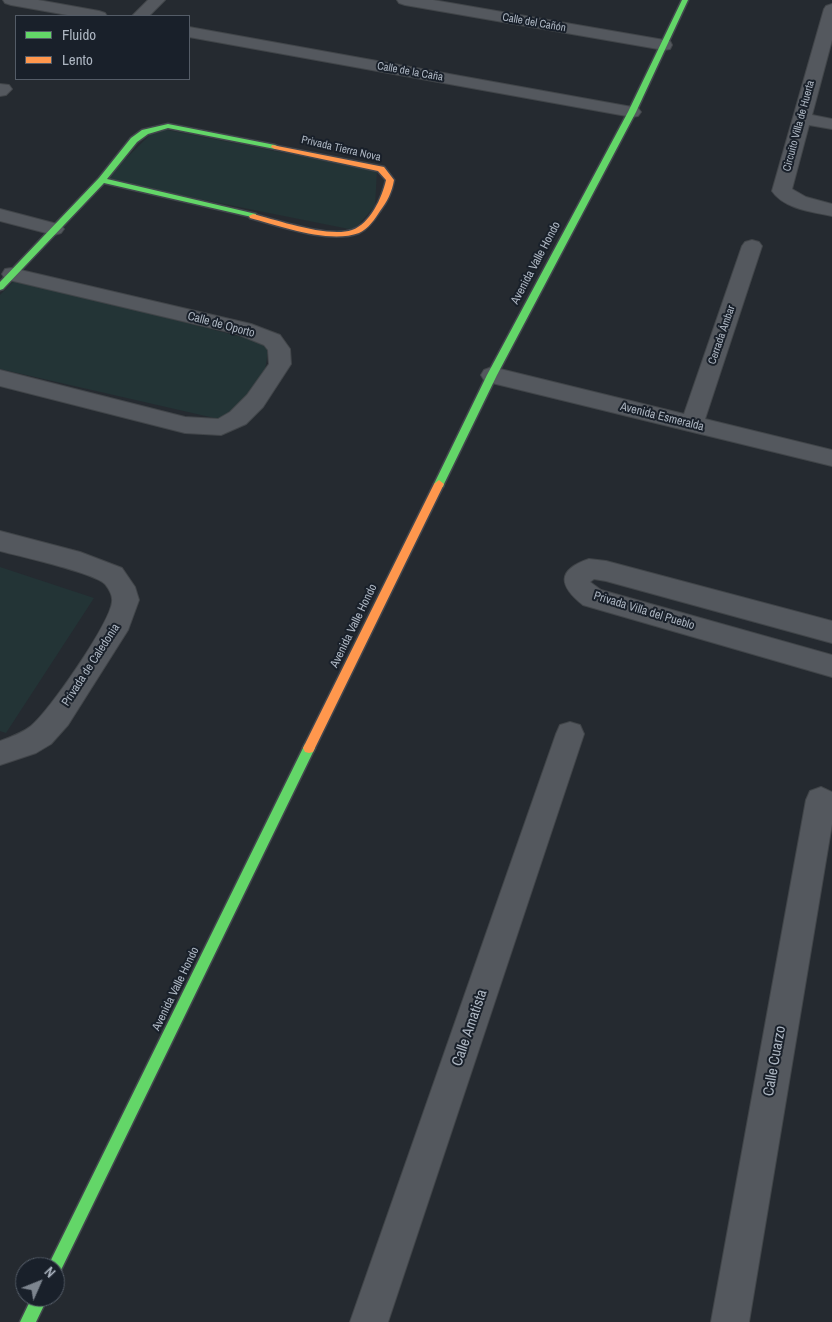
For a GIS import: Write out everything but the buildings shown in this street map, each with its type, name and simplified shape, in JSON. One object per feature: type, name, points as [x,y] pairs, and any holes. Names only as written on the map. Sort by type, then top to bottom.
[{"type":"street","points":[[11,0],[94,15]]},
{"type":"street","points":[[141,15],[157,0]]},
{"type":"street","name":"Calle del Cañón","points":[[405,0],[664,45]]},
{"type":"street","name":"Avenida Valle Hondo","points":[[60,1257],[492,375],[632,112],[685,0]]},
{"type":"street","name":"Circuito Villa de Huerta","points":[[832,9],[826,51],[801,118],[782,191],[789,197],[803,203],[832,210]]},
{"type":"street","name":"Calle de la Caña","points":[[190,32],[632,112]]},
{"type":"street","points":[[801,118],[832,124]]},
{"type":"street","name":"Privada Tierra Nova","points":[[6,280],[102,180],[134,140],[145,132],[168,126],[372,166],[381,169],[390,180],[389,190],[368,224],[361,231],[350,234],[314,231],[102,180]]},
{"type":"street","points":[[0,215],[54,229]]},
{"type":"street","name":"Cerrada Ámbar","points":[[692,424],[752,246]]},
{"type":"street","name":"Calle de Oporto","points":[[0,378],[185,426],[221,428],[238,418],[255,401],[280,364],[279,349],[272,340],[244,329],[6,280]]},
{"type":"street","name":"Avenida Esmeralda","points":[[492,375],[832,458]]},
{"type":"street","name":"Privada de Caledonia","points":[[0,541],[80,562],[113,575],[122,587],[126,600],[119,623],[58,717],[41,735],[26,744],[0,753]]},
{"type":"street","name":"Privada Villa del Pueblo","points":[[832,632],[606,571],[589,569],[577,578],[578,586],[592,598],[832,666]]},
{"type":"street","name":"Calle Amatista","points":[[369,1322],[570,734]]},
{"type":"street","name":"Calle Cuarzo","points":[[730,1322],[821,800]]},
{"type":"street","points":[[28,1322],[35,1307]]},
{"type":"shaded area","points":[[157,128],[377,171],[375,206],[354,230],[104,180]]},
{"type":"shaded area","points":[[16,279],[269,344],[263,384],[223,420],[0,369],[0,295]]},
{"type":"shaded area","points":[[0,567],[94,598],[6,733],[0,731]]},
{"type":"traffic: fast","points":[[439,484],[492,375],[632,112],[685,0]]},
{"type":"traffic: fast","points":[[0,287],[102,180],[134,140],[145,132],[168,126],[275,147]]},
{"type":"traffic: fast","points":[[102,180],[253,216]]},
{"type":"traffic: fast","points":[[60,1257],[309,748]]},
{"type":"traffic: fast","points":[[28,1322],[35,1307]]},
{"type":"traffic: slow","points":[[253,216],[306,230],[336,234],[348,233],[357,231],[368,223],[381,204],[388,189],[390,180],[381,169],[275,147]]},
{"type":"traffic: slow","points":[[309,748],[439,484]]}]
